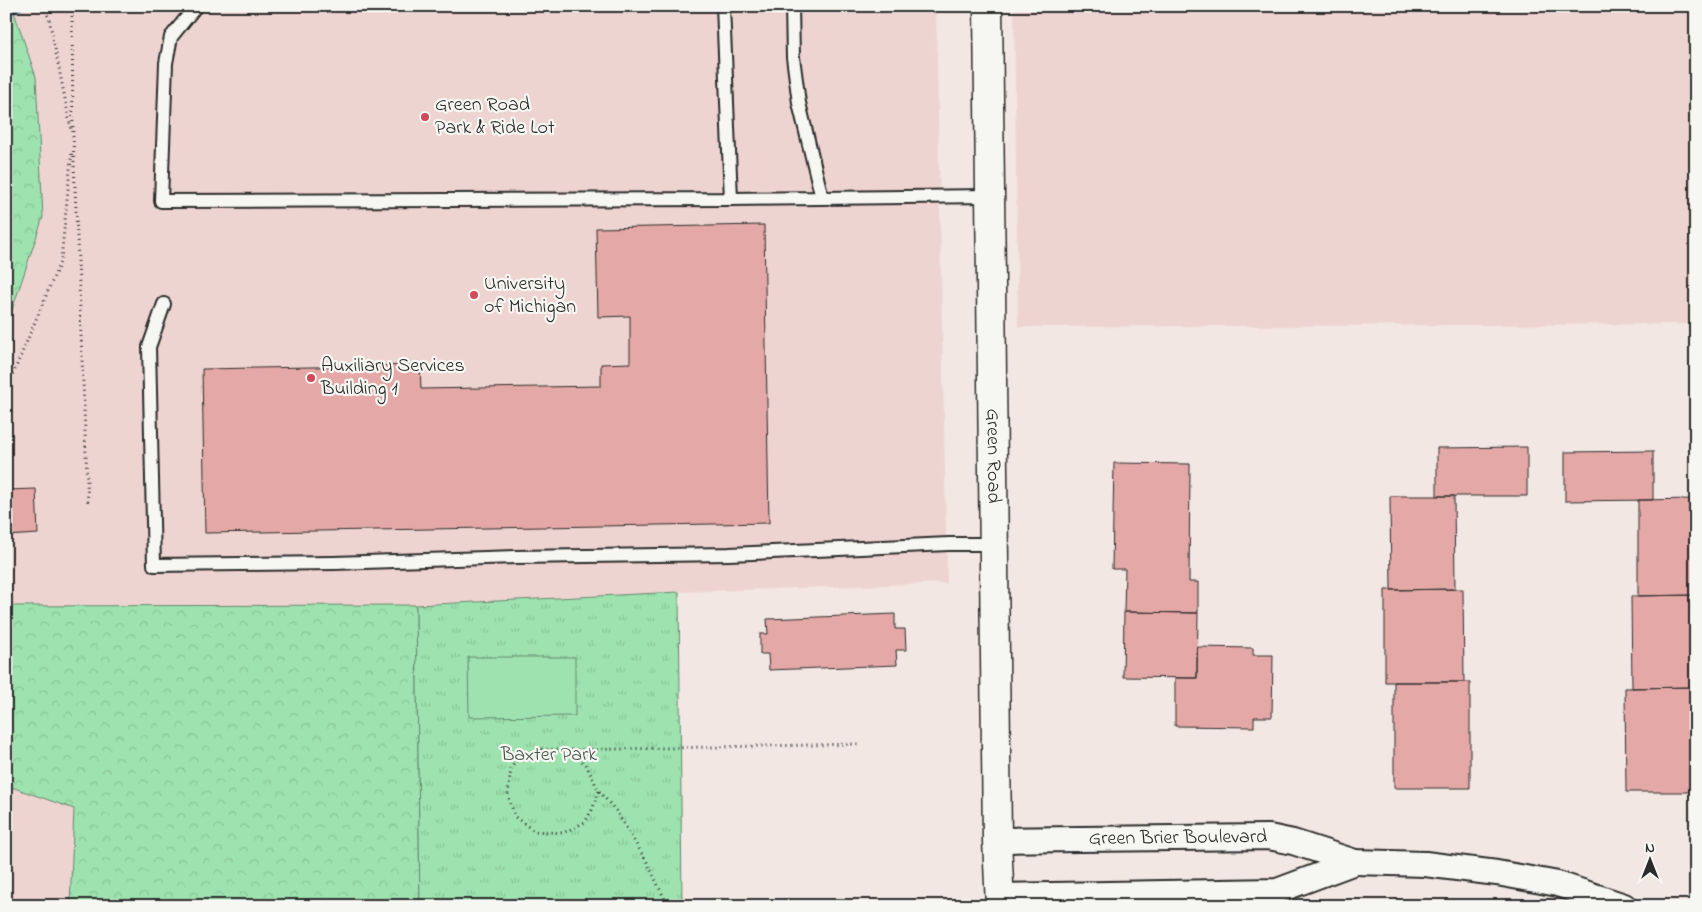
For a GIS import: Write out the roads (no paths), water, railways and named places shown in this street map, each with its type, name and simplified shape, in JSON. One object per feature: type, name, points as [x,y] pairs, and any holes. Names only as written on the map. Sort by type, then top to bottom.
[{"type":"street","name":"Green Road","points":[[988,6],[997,840],[1000,901]]},
{"type":"street","name":"Green Brier Boulevard","points":[[997,840],[1269,837],[1293,842],[1355,862],[1425,864],[1497,873],[1558,884],[1624,906]]},
{"type":"street","name":"Green Brier Boulevard","points":[[1000,901],[1277,891],[1355,862]]},
{"type":"lane","points":[[196,6],[171,37],[166,63],[161,201],[990,196]]},
{"type":"lane","points":[[723,6],[730,199]]},
{"type":"lane","points":[[792,6],[793,57],[799,103],[822,198]]},
{"type":"lane","points":[[164,304],[149,347],[154,565],[729,554],[949,544],[994,544]]},
{"type":"waterway","points":[[6,14],[19,6]]},
{"type":"place","name":"Green Road Park & Ride Lot","points":[[425,117]]},
{"type":"place","name":"University of Michigan","points":[[474,295]]},
{"type":"place","name":"Auxiliary Services Building 1","points":[[311,378]]},
{"type":"park label","name":"Baxter Park","points":[[549,755]]}]
